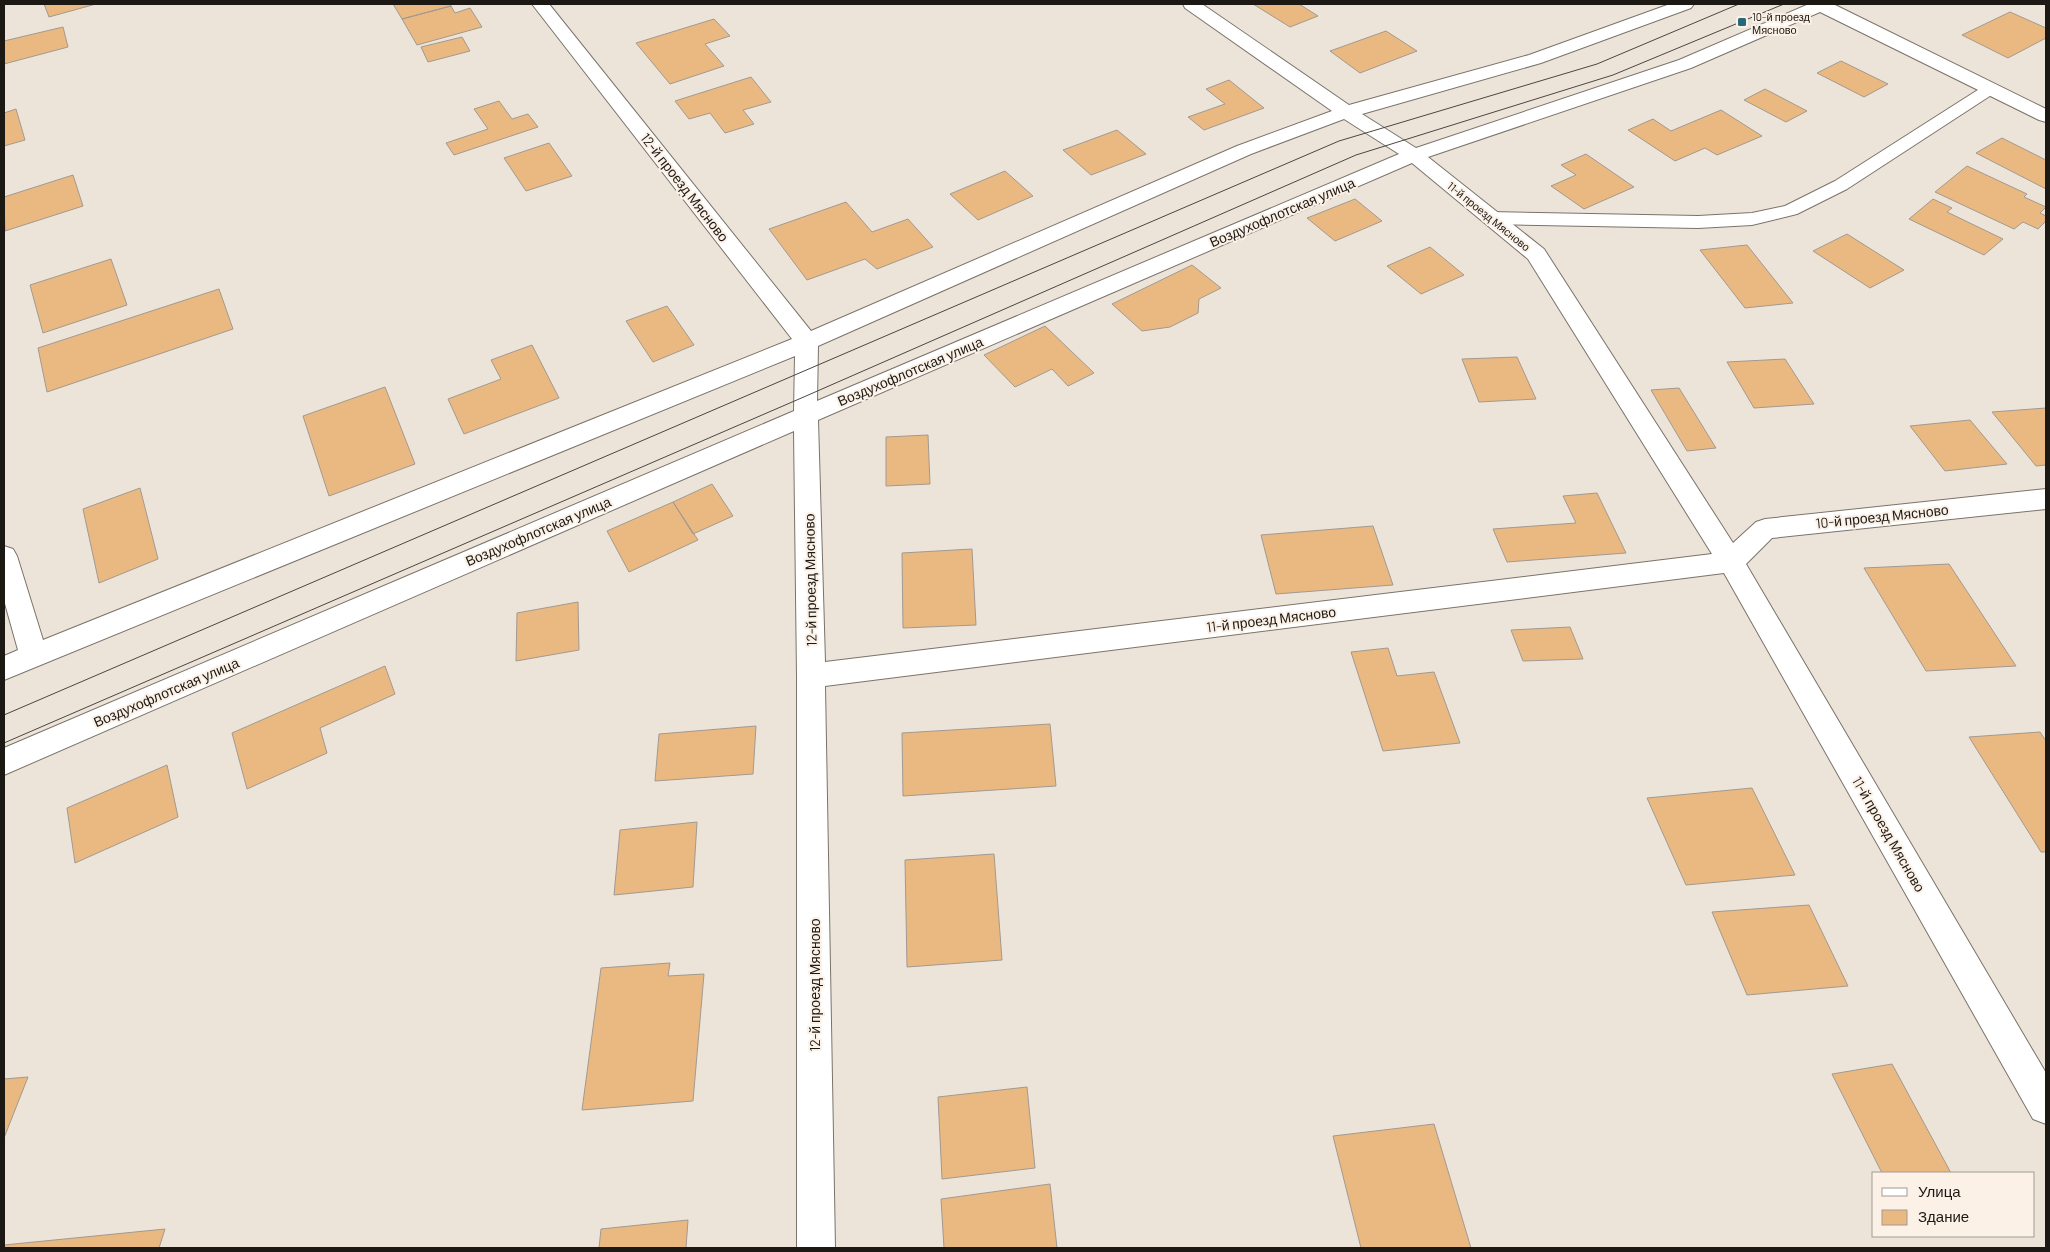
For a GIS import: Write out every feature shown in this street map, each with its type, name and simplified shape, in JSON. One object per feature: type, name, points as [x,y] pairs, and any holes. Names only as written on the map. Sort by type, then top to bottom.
[{"type":"street","name":"12-й проезд Мясново","points":[[540,4],[806,342],[816,1248]]},
{"type":"street","name":"11-й проезд Мясново","points":[[1190,4],[1346,112],[1414,155],[1536,254],[1731,562],[2046,1106]]},
{"type":"street","points":[[4,668],[806,342],[1244,150],[1346,112],[1535,59],[1685,4]]},
{"type":"street","points":[[1821,4],[2046,116]]},
{"type":"street","name":"Воздухофлотская улица","points":[[4,762],[807,414],[1414,155],[1685,64],[1821,4]]},
{"type":"street","name":"10-й проезд Мясново","points":[[1731,562],[1765,528],[2046,499]]},
{"type":"street","points":[[4,556],[34,655]]},
{"type":"street","name":"11-й проезд Мясново","points":[[811,676],[1731,562]]},
{"type":"lane","points":[[1491,218],[1698,222],[1752,219],[1791,210],[1841,185],[1990,89]]},
{"type":"building","points":[[44,4],[96,4],[49,17]]},
{"type":"building","points":[[393,4],[450,4],[451,6],[402,19]]},
{"type":"building","points":[[1253,4],[1299,4],[1318,16],[1290,27]]},
{"type":"building","points":[[451,6],[455,13],[470,8],[482,27],[417,45],[402,19]]},
{"type":"building","points":[[2010,12],[2046,28],[2046,38],[2008,58],[1962,35]]},
{"type":"building","points":[[714,19],[730,36],[705,44],[724,66],[670,84],[636,43]]},
{"type":"building","points":[[63,27],[68,47],[4,64],[4,41]]},
{"type":"building","points":[[1386,31],[1417,51],[1360,73],[1330,51]]},
{"type":"building","points":[[462,37],[470,51],[428,62],[421,47]]},
{"type":"building","points":[[1841,61],[1888,84],[1864,97],[1817,73]]},
{"type":"building","points":[[751,77],[771,102],[743,110],[754,124],[725,133],[710,113],[689,119],[675,101]]},
{"type":"building","points":[[1229,80],[1264,108],[1204,130],[1188,117],[1225,104],[1206,89]]},
{"type":"building","points":[[1765,89],[1807,111],[1786,122],[1744,100]]},
{"type":"building","points":[[499,101],[512,119],[528,114],[538,127],[454,155],[446,143],[488,129],[474,109]]},
{"type":"building","points":[[16,109],[25,140],[4,146],[4,113]]},
{"type":"building","points":[[1721,110],[1762,136],[1717,155],[1705,148],[1675,161],[1628,130],[1653,119],[1671,131]]},
{"type":"building","points":[[1117,130],[1146,154],[1091,175],[1063,150]]},
{"type":"building","points":[[2002,138],[2046,160],[2046,189],[1976,153]]},
{"type":"building","points":[[549,143],[572,176],[526,191],[504,158]]},
{"type":"building","points":[[1586,154],[1634,187],[1584,209],[1551,186],[1576,175],[1561,165]]},
{"type":"building","points":[[1967,166],[2027,194],[2024,197],[2046,207],[2040,213],[2046,216],[2046,221],[2038,229],[2023,222],[2014,229],[1935,192]]},
{"type":"building","points":[[1005,171],[1033,196],[978,220],[950,194]]},
{"type":"building","points":[[73,175],[83,206],[5,231],[4,197]]},
{"type":"building","points":[[1355,199],[1382,221],[1335,241],[1307,218]]},
{"type":"building","points":[[1933,199],[1952,208],[1947,212],[2003,239],[1984,255],[1909,219]]},
{"type":"building","points":[[846,202],[872,232],[908,219],[933,247],[877,269],[865,259],[807,280],[769,229]]},
{"type":"building","points":[[1847,234],[1904,270],[1870,288],[1813,251]]},
{"type":"building","points":[[1747,245],[1793,303],[1745,308],[1700,250]]},
{"type":"building","points":[[1430,247],[1464,275],[1421,294],[1387,266]]},
{"type":"building","points":[[111,259],[127,305],[43,333],[30,285]]},
{"type":"building","points":[[1192,265],[1221,288],[1199,299],[1198,313],[1170,327],[1142,331],[1112,304]]},
{"type":"building","points":[[219,289],[233,329],[47,392],[38,348]]},
{"type":"building","points":[[667,306],[694,345],[653,362],[626,321]]},
{"type":"building","points":[[1045,326],[1094,373],[1068,386],[1052,369],[1015,387],[984,355]]},
{"type":"building","points":[[532,345],[559,398],[464,434],[448,399],[501,379],[491,360]]},
{"type":"building","points":[[1517,357],[1536,399],[1479,402],[1462,359]]},
{"type":"building","points":[[1785,359],[1814,404],[1754,408],[1727,362]]},
{"type":"building","points":[[385,387],[415,464],[329,496],[303,416]]},
{"type":"building","points":[[1679,388],[1716,448],[1687,451],[1651,390]]},
{"type":"building","points":[[2046,408],[2046,465],[2036,466],[1992,412]]},
{"type":"building","points":[[1970,420],[2007,464],[1945,471],[1910,426]]},
{"type":"building","points":[[928,435],[930,484],[886,486],[886,437]]},
{"type":"building","points":[[712,484],[733,516],[693,534],[673,502]]},
{"type":"building","points":[[140,488],[158,559],[99,583],[83,509]]},
{"type":"building","points":[[1597,493],[1626,553],[1507,562],[1493,529],[1576,523],[1563,496]]},
{"type":"building","points":[[673,502],[698,540],[629,572],[607,531]]},
{"type":"building","points":[[1373,526],[1393,585],[1276,594],[1261,535]]},
{"type":"building","points":[[972,549],[976,625],[903,628],[902,553]]},
{"type":"building","points":[[1949,564],[2016,666],[1926,671],[1864,568]]},
{"type":"building","points":[[578,602],[579,650],[516,661],[517,613]]},
{"type":"building","points":[[1570,627],[1583,659],[1523,661],[1511,630]]},
{"type":"building","points":[[1388,648],[1397,676],[1434,672],[1460,743],[1383,751],[1351,652]]},
{"type":"building","points":[[385,666],[395,694],[320,728],[327,753],[247,789],[232,733]]},
{"type":"building","points":[[1050,724],[1056,786],[903,796],[902,733]]},
{"type":"building","points":[[756,726],[753,774],[655,781],[659,734]]},
{"type":"building","points":[[2040,732],[2046,741],[2046,852],[2041,852],[1969,737]]},
{"type":"building","points":[[167,765],[178,817],[75,863],[67,808]]},
{"type":"building","points":[[1752,788],[1795,875],[1686,885],[1647,798]]},
{"type":"building","points":[[697,822],[693,887],[614,895],[620,830]]},
{"type":"building","points":[[994,854],[1002,960],[907,967],[905,860]]},
{"type":"building","points":[[1809,905],[1848,986],[1747,995],[1712,912]]},
{"type":"building","points":[[670,963],[668,976],[704,974],[693,1101],[582,1110],[601,968]]},
{"type":"building","points":[[1892,1064],[1950,1172],[1881,1172],[1832,1074]]},
{"type":"building","points":[[28,1077],[4,1138],[4,1079]]},
{"type":"building","points":[[1027,1087],[1035,1168],[942,1179],[938,1097]]},
{"type":"building","points":[[1434,1124],[1471,1248],[1361,1248],[1333,1136]]},
{"type":"building","points":[[1050,1184],[1057,1248],[944,1248],[941,1199]]},
{"type":"building","points":[[688,1220],[686,1248],[599,1248],[601,1229]]},
{"type":"building","points":[[165,1229],[159,1248],[4,1248],[4,1245]]},
{"type":"tram line","points":[[4,715],[1339,141],[1597,64],[1739,4]]},
{"type":"tram line","points":[[4,743],[806,396],[1356,155],[1613,75],[1784,4]]},
{"type":"place","name":"10-й проезд Мясново","points":[[1742,22]]}]
